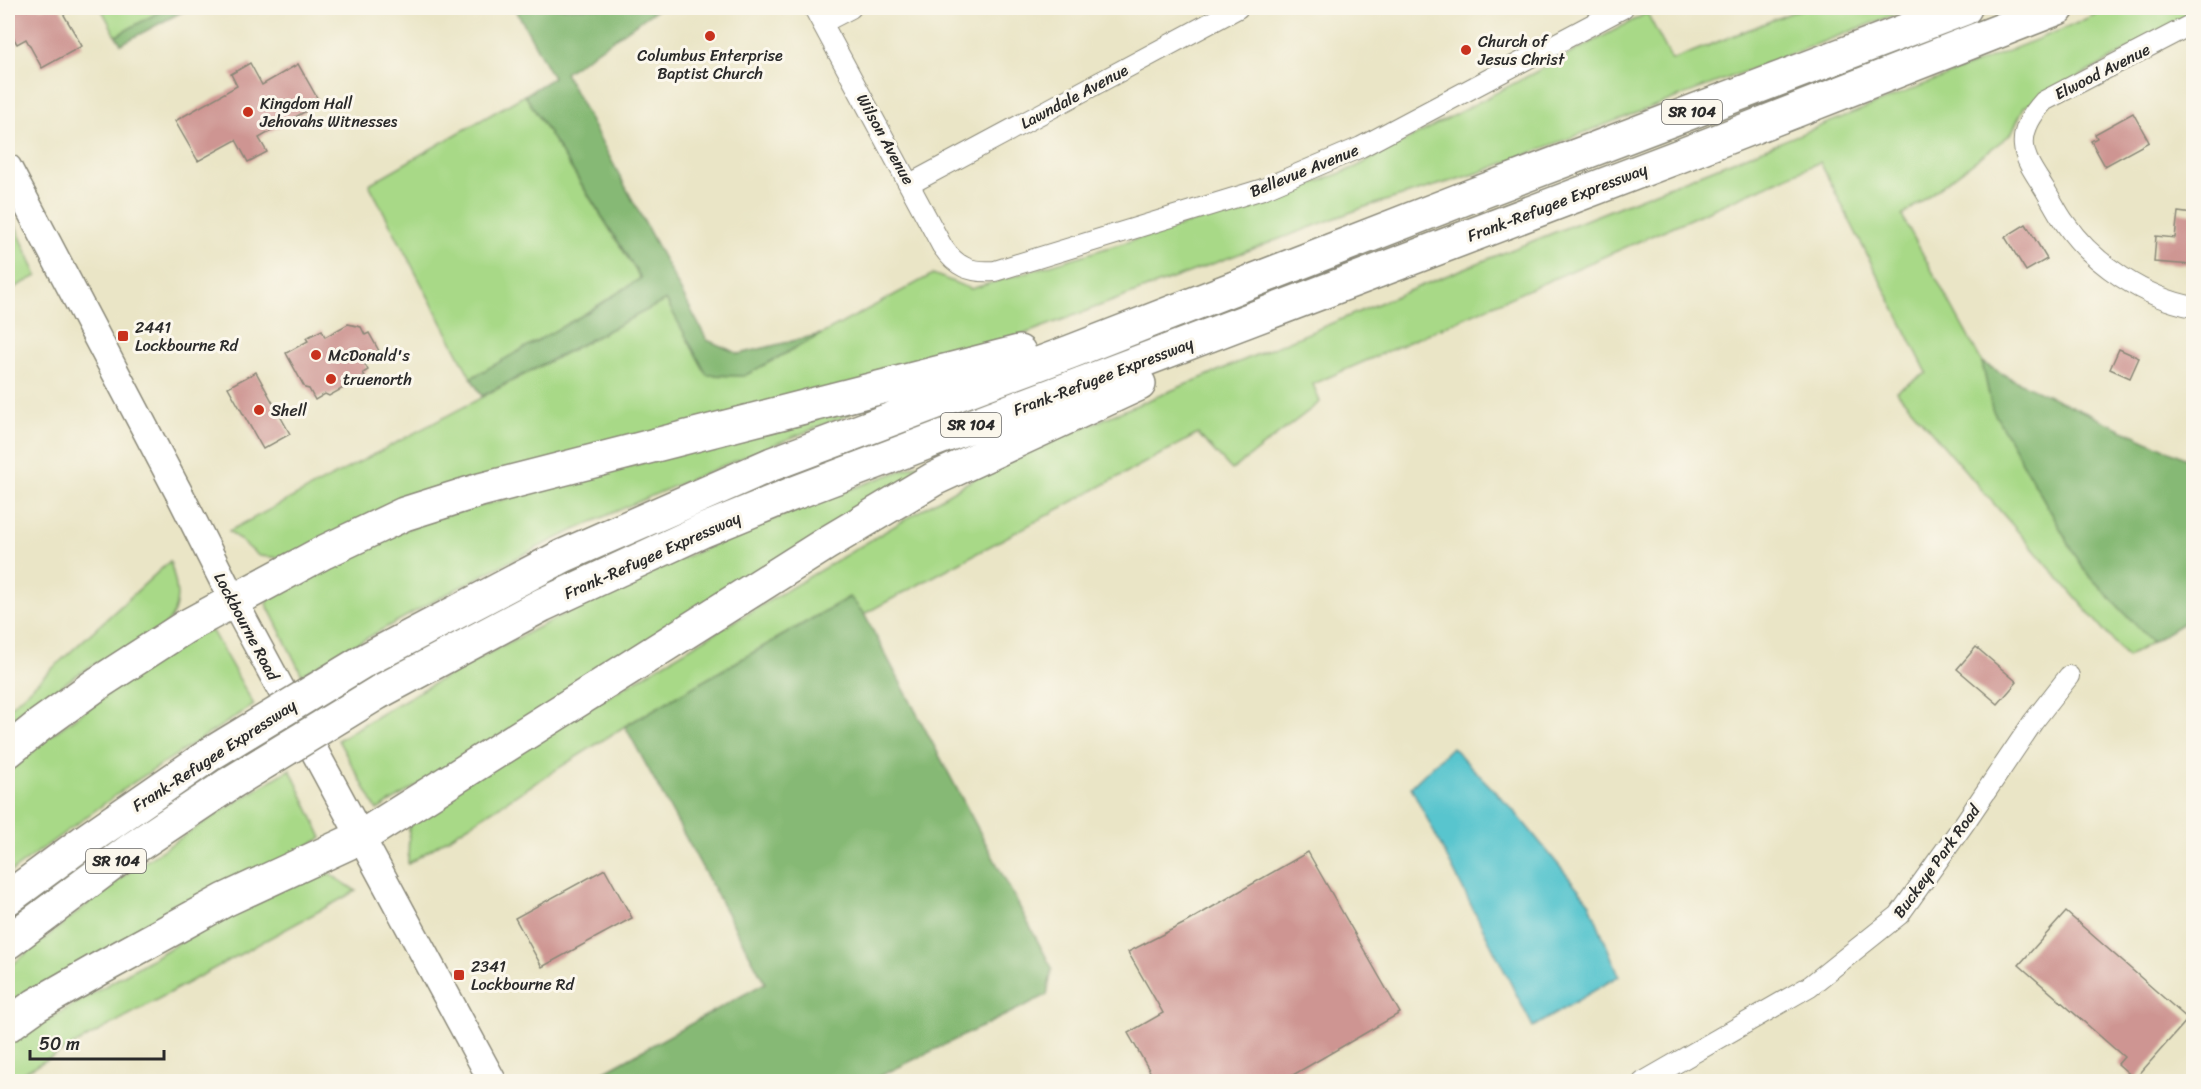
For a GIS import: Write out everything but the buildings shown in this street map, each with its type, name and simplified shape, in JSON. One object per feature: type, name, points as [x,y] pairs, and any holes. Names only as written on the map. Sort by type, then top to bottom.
[{"type":"highway","name":"Frank-Refugee Expressway","points":[[8,898],[85,841],[212,753],[362,662],[563,556],[772,464],[1965,8]]},
{"type":"highway","name":"Frank-Refugee Expressway","points":[[8,942],[132,849],[229,784],[379,692],[522,615],[702,531],[873,462],[1242,324],[2058,8]]},
{"type":"highway","points":[[8,1025],[36,1005],[225,900],[361,837],[817,549],[934,479],[1181,363],[1242,324]]},
{"type":"highway","points":[[8,751],[100,682],[185,627],[324,552],[404,514],[442,501],[1019,352],[1085,346]]},
{"type":"main road","name":"Lockbourne Road","points":[[8,168],[234,602],[493,1082]]},
{"type":"street","points":[[818,15],[851,8]]},
{"type":"street","name":"Lawndale Avenue","points":[[910,184],[1238,8]]},
{"type":"street","name":"Bellevue Avenue","points":[[962,266],[978,273],[995,271],[1263,189],[1361,147],[1623,8]]},
{"type":"street","name":"Wilson Avenue","points":[[818,15],[946,252],[950,258],[962,266]]},
{"type":"street","name":"Elwood Avenue","points":[[2193,23],[2044,101],[2032,115],[2025,133],[2024,146],[2029,164],[2066,225],[2091,251],[2126,280],[2156,296],[2193,307]]},
{"type":"street","name":"Buckeye Park Road","points":[[1643,1082],[1810,986],[1899,915],[2033,722],[2069,676]]},
{"type":"green space","points":[[101,8],[166,8],[116,36]]},
{"type":"green space","points":[[166,8],[189,8],[121,44],[116,36]]},
{"type":"green space","points":[[515,8],[659,8],[565,73],[707,340],[739,354],[821,334],[744,376],[707,375],[666,300],[482,396],[471,378],[583,315],[641,278],[525,95],[553,78]]},
{"type":"green space","points":[[1803,8],[1912,8],[1478,173],[1365,207],[984,349],[280,558],[259,556],[229,531],[666,300],[707,375],[744,376],[933,274],[971,289],[1286,194],[1354,168],[1647,13],[1672,60]]},
{"type":"green space","points":[[2108,8],[2193,8],[2193,14],[2024,107],[2011,134],[1902,216],[1982,362],[1992,409],[2084,570],[2152,642],[2127,657],[1896,391],[1927,373],[1820,162],[1313,384],[1320,402],[1232,470],[1198,434],[864,614],[849,597],[625,726],[408,864],[409,826],[425,806],[980,475],[1075,431],[1418,287],[2073,25]]},
{"type":"green space","points":[[525,95],[641,279],[583,315],[471,378],[369,184]]},
{"type":"green space","points":[[8,208],[37,276],[8,291]]},
{"type":"green space","points":[[1982,362],[2008,377],[2189,460],[2194,469],[2193,617],[2152,642],[2084,570],[1992,409]]},
{"type":"green space","points":[[850,407],[851,414],[681,483],[508,562],[302,675],[266,603],[271,597],[341,557],[431,519]]},
{"type":"green space","points":[[991,438],[377,810],[338,740],[487,654],[640,577],[806,506]]},
{"type":"green space","points":[[170,561],[177,597],[171,618],[164,627],[143,641],[92,666],[72,679],[43,701],[8,733],[8,709]]},
{"type":"green space","points":[[850,597],[864,614],[1052,968],[1047,995],[870,1081],[587,1081],[765,983],[625,726]]},
{"type":"green space","points":[[212,631],[254,705],[131,784],[8,874],[8,767],[190,634]]},
{"type":"green space","points":[[290,769],[322,838],[8,1017],[8,968],[119,879],[229,806]]},
{"type":"green space","points":[[327,872],[356,891],[8,1081],[8,1043],[206,927],[293,881]]},
{"type":"water","points":[[1452,747],[1515,812],[1589,902],[1619,976],[1533,1027],[1411,787]]},
{"type":"place","name":"Columbus Enterprise Baptist Church","points":[[710,36]]},
{"type":"place","name":"Church of Jesus Christ","points":[[1466,50]]},
{"type":"place","name":"Kingdom Hall Jehovahs Witnesses","points":[[248,112]]},
{"type":"place","name":"2441 Lockbourne Rd","points":[[123,336]]},
{"type":"place","name":"McDonald's","points":[[316,355]]},
{"type":"place","name":"truenorth","points":[[331,379]]},
{"type":"place","name":"Shell","points":[[259,410]]},
{"type":"place","name":"2341 Lockbourne Rd","points":[[459,975]]}]
